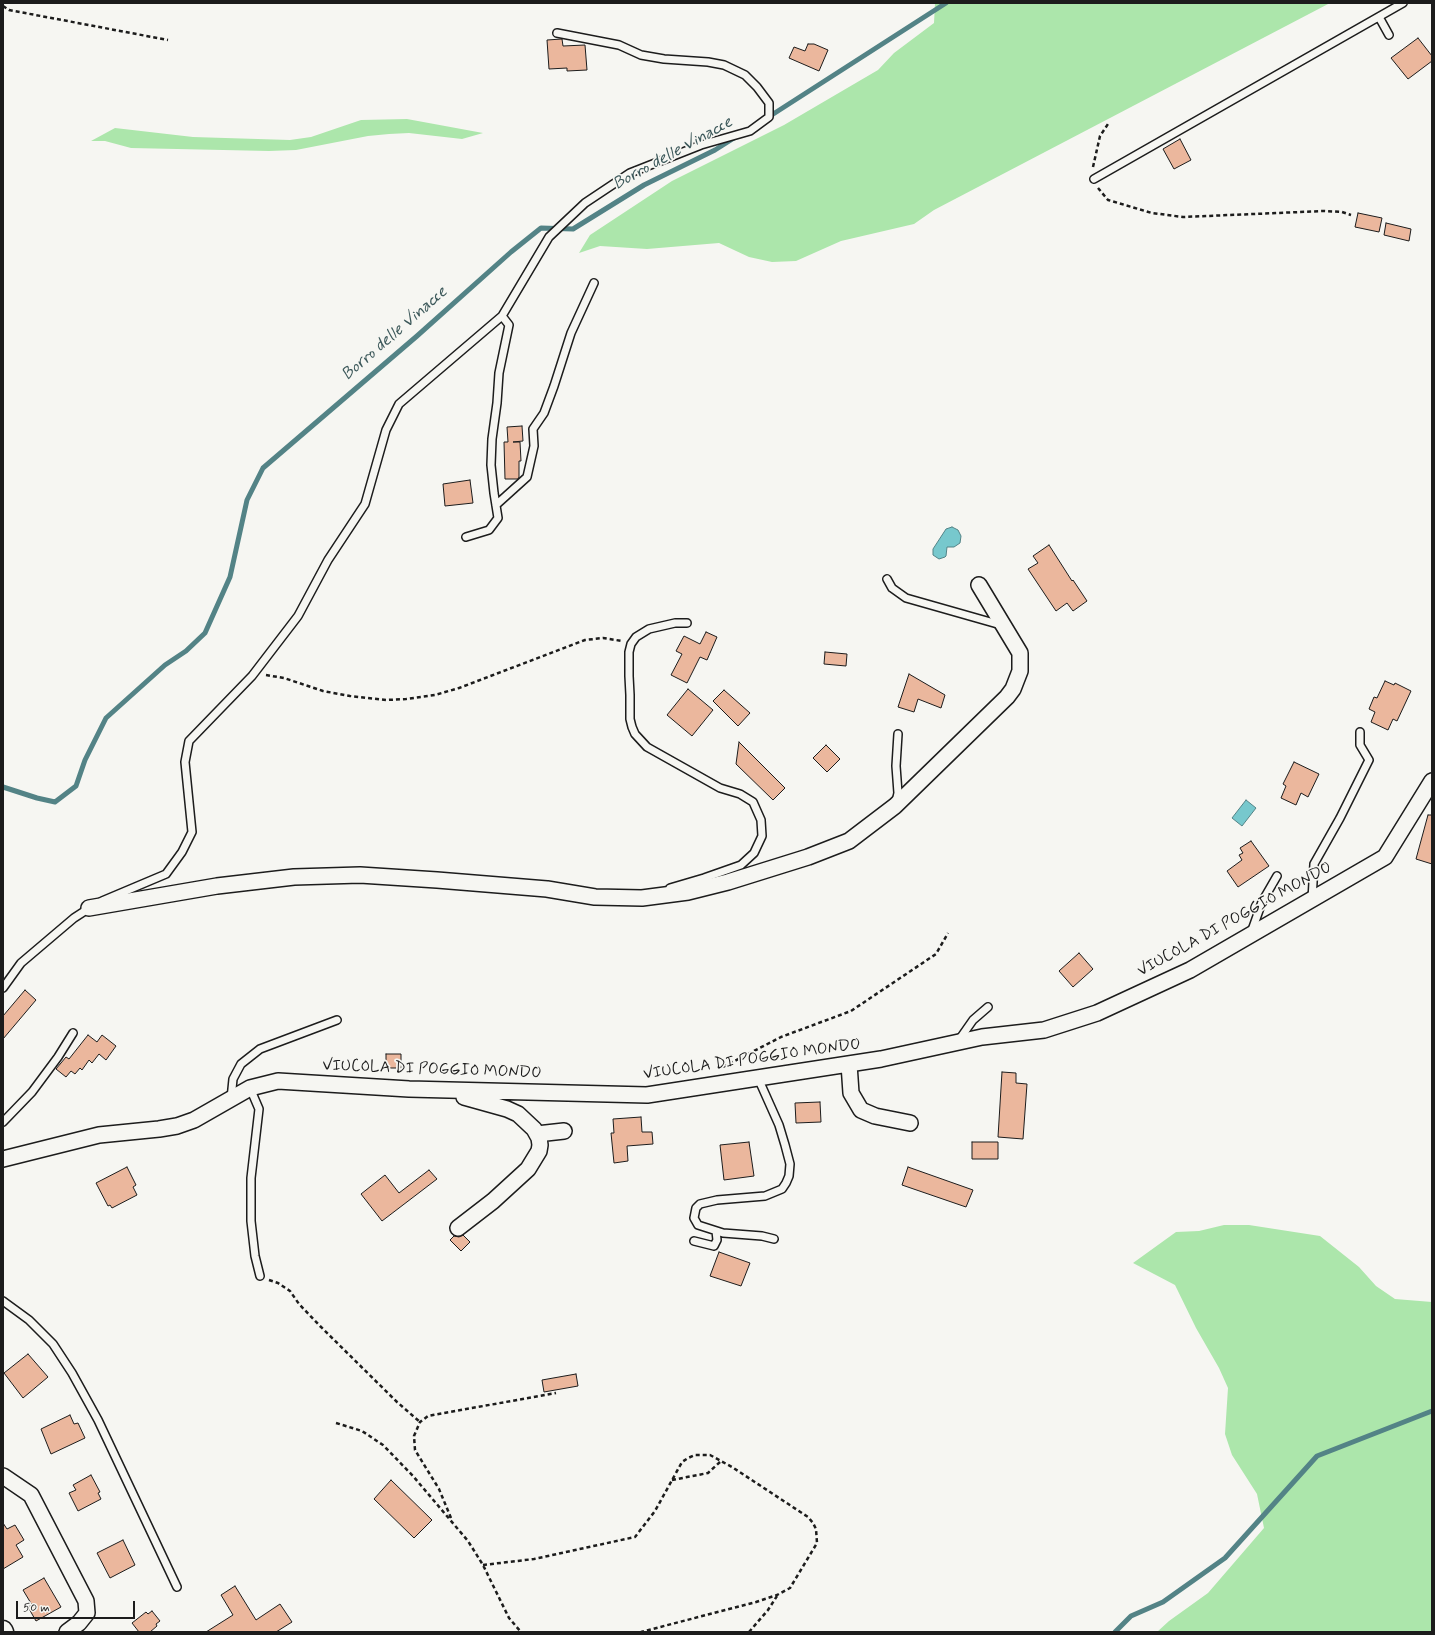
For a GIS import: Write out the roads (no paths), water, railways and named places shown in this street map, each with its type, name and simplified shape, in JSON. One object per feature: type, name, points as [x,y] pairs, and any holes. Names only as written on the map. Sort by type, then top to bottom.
[{"type":"street","points":[[89,908],[261,880],[347,875],[484,884],[547,890],[595,897],[618,898],[665,896],[688,892],[767,870],[849,841],[895,806],[1007,697],[1013,689],[1020,671],[1020,653],[979,585]]},
{"type":"street","name":"VIUCOLA DI POGGIO MONDO","points":[[3,1159],[99,1134],[158,1130],[177,1126],[194,1120],[250,1088],[278,1081],[423,1090],[647,1095],[882,1059],[982,1037],[1044,1030],[1097,1013],[1190,970],[1385,857],[1432,781]]},
{"type":"street","points":[[849,1064],[851,1093],[861,1110],[875,1116],[910,1123]]},
{"type":"street","points":[[423,1090],[463,1097],[507,1109],[518,1114],[527,1122],[540,1138],[539,1152],[528,1169],[492,1201],[458,1228]]},
{"type":"street","points":[[537,1134],[564,1131]]},
{"type":"street","points":[[3,1476],[31,1495],[86,1601],[87,1614],[79,1623],[67,1632]]},
{"type":"lane","points":[[1094,179],[1403,3]]},
{"type":"lane","points":[[1379,18],[1389,35]]},
{"type":"lane","points":[[3,988],[21,963],[74,918],[102,900],[166,874],[182,852],[192,832],[185,762],[189,742],[252,676],[298,616],[328,560],[365,504],[386,430],[399,404],[502,316],[549,236],[585,203],[630,173],[701,145],[750,131],[769,117],[769,103],[757,88],[745,75],[724,66],[708,62],[664,59],[641,55],[618,45],[557,33]]},
{"type":"lane","points":[[496,505],[527,477],[534,446],[533,428],[544,413],[571,333],[594,283]]},
{"type":"lane","points":[[466,537],[489,530],[498,518],[491,465],[492,439],[497,402],[498,373],[509,325],[502,316]]},
{"type":"lane","points":[[887,579],[892,588],[906,598],[1002,625]]},
{"type":"lane","points":[[618,898],[679,886],[733,868],[748,860],[754,853],[762,836],[762,820],[753,802],[740,794],[720,788],[681,766],[647,746],[635,734],[629,711],[629,652],[632,644],[636,637],[649,629],[675,623],[687,623]]},
{"type":"lane","points":[[1312,900],[1314,864],[1340,818],[1368,760],[1360,745],[1360,732]]},
{"type":"lane","points":[[895,806],[898,793],[896,766],[898,734]]},
{"type":"lane","points":[[1250,935],[1262,902],[1277,876]]},
{"type":"lane","points":[[958,1042],[973,1020],[988,1007]]},
{"type":"lane","points":[[231,1099],[233,1079],[241,1064],[260,1049],[337,1020]]},
{"type":"lane","points":[[3,1122],[32,1092],[58,1057],[72,1033]]},
{"type":"lane","points":[[758,1078],[779,1125],[790,1164],[789,1176],[782,1189],[756,1197],[717,1200],[700,1204],[694,1213],[698,1225],[716,1231],[723,1233],[762,1236],[774,1239]]},
{"type":"lane","points":[[250,1088],[259,1109],[251,1178],[251,1221],[255,1256],[260,1276]]},
{"type":"lane","points":[[694,1241],[714,1246],[717,1240],[716,1231]]},
{"type":"lane","points":[[3,1301],[29,1320],[53,1344],[72,1373],[98,1420],[177,1587]]},
{"type":"water","points":[[952,527],[958,530],[961,536],[960,543],[954,547],[947,547],[946,556],[939,559],[933,555],[933,549],[946,529]]},
{"type":"water","points":[[1246,800],[1256,808],[1242,826],[1232,818]]},
{"type":"waterway","name":"Borro delle Vinacce","points":[[767,118],[946,3]]},
{"type":"waterway","name":"Borro delle Vinacce","points":[[3,787],[55,802],[76,786],[85,760],[106,718],[165,665],[186,651],[205,633],[230,577],[247,500],[263,468],[417,336],[511,252],[541,228],[573,229],[644,185],[715,150],[734,138]]},
{"type":"waterway","points":[[1115,1632],[1131,1616],[1163,1602],[1225,1558],[1317,1456],[1432,1411]]}]
